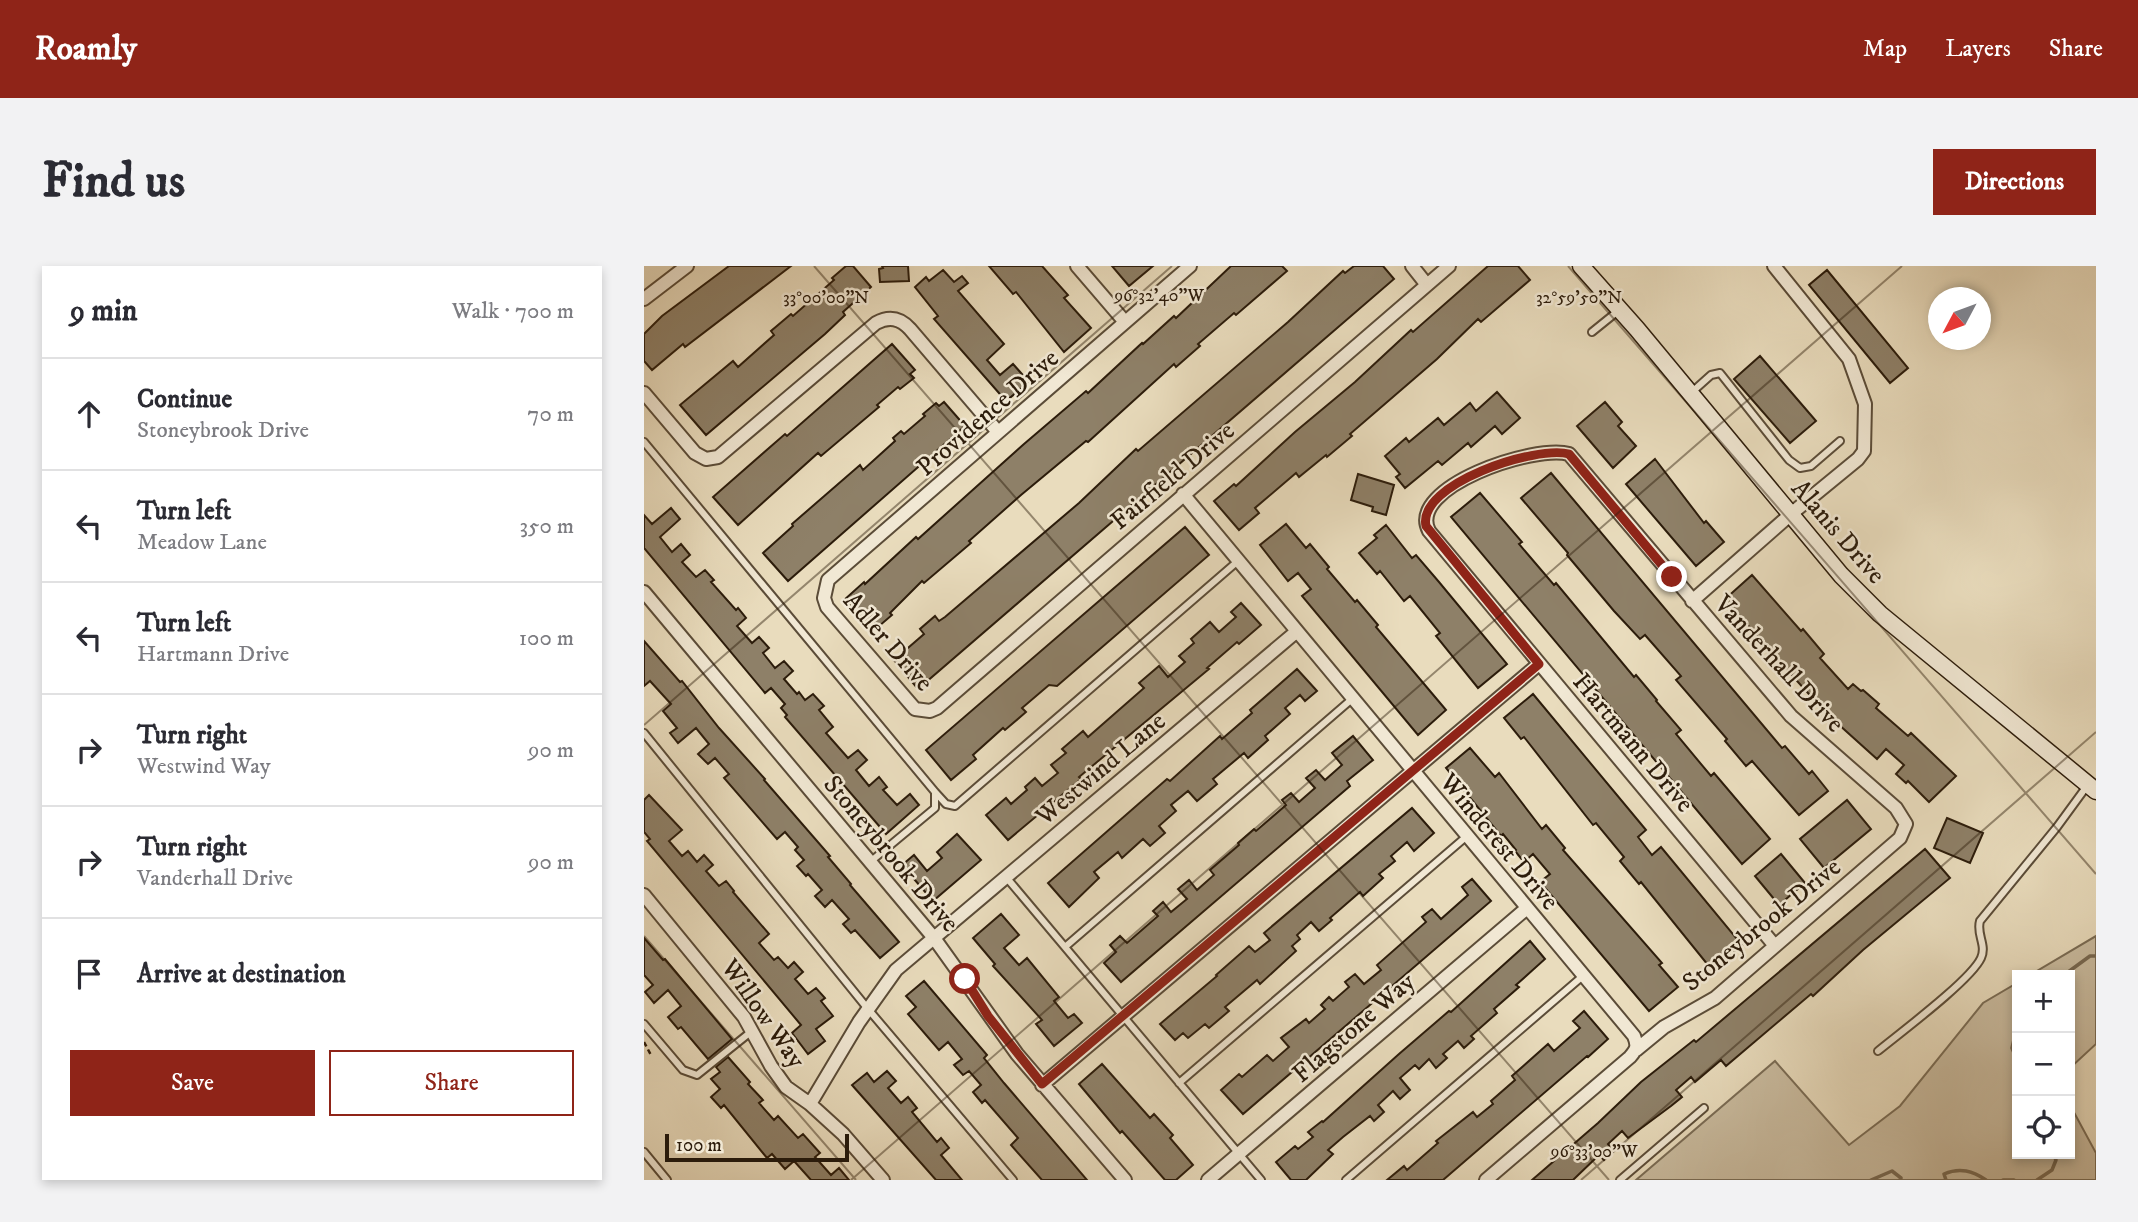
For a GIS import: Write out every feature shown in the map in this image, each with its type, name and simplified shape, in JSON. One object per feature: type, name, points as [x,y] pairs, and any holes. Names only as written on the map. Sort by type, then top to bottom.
[{"type":"main road","name":"Alanis Drive","points":[[1581,266],[1841,575],[1880,614],[2092,788]]},
{"type":"street","points":[[644,299],[687,266]]},
{"type":"street","points":[[1077,266],[1125,322]]},
{"type":"street","name":"Providence Drive","points":[[824,598],[828,580],[1191,266]]},
{"type":"street","points":[[1412,266],[1427,285]]},
{"type":"street","name":"Fairfield Drive","points":[[922,711],[937,708],[1449,266]]},
{"type":"street","points":[[1692,601],[1864,451],[1866,404],[1849,359],[1774,266]]},
{"type":"street","points":[[644,393],[695,453],[712,459],[723,454],[876,323],[890,318],[905,323],[998,432]]},
{"type":"street","name":"Hartmann Drive","points":[[1575,460],[1569,454],[1554,453],[1501,462],[1465,479],[1438,499],[1427,512],[1425,521],[1429,531],[1774,946]]},
{"type":"street","name":"Vanderhall Drive","points":[[1575,460],[1791,716],[1896,808],[1906,824]]},
{"type":"street","name":"Windcrest Drive","points":[[1183,494],[1634,1036],[1637,1044],[1633,1053]]},
{"type":"street","name":"Stoneybrook Drive","points":[[644,592],[934,938],[965,979],[988,1016],[1042,1084],[1125,1180]]},
{"type":"street","name":"Adler Drive","points":[[824,598],[827,607],[909,705],[922,711]]},
{"type":"street","name":"Westwind Lane","points":[[810,1104],[868,1009],[896,970],[1296,632]]},
{"type":"street","points":[[1042,1084],[1539,664]]},
{"type":"street","name":"Stoneybrook Drive","points":[[1486,1180],[1664,1027],[1715,998],[1900,838],[1906,824]]},
{"type":"street","name":"Willow Way","points":[[644,895],[744,1017],[786,1087],[810,1104],[843,1134],[883,1180]]},
{"type":"street","name":"Flagstone Way","points":[[1208,1180],[1527,908]]},
{"type":"lane","points":[[1592,332],[1620,310]]},
{"type":"lane","points":[[1691,394],[1711,375],[1720,373],[1789,460],[1800,468],[1811,466],[1840,441]]},
{"type":"lane","points":[[644,442],[935,792],[946,804],[955,806],[1238,561]]},
{"type":"lane","points":[[1065,947],[1352,699]]},
{"type":"lane","points":[[644,733],[868,1009],[1013,1180]]},
{"type":"lane","points":[[1878,1051],[1973,971],[1983,952],[1979,932],[1980,920],[2092,788]]},
{"type":"lane","points":[[870,862],[935,808],[935,792]]},
{"type":"lane","points":[[1179,1083],[1467,836]]},
{"type":"lane","points":[[1006,877],[1261,1180]]},
{"type":"lane","points":[[1346,1180],[1584,975]]},
{"type":"lane","points":[[644,1024],[683,1070],[697,1075],[752,1031]]},
{"type":"lane","points":[[1620,1180],[1704,1108]]},
{"type":"lane","points":[[644,1152],[667,1180]]},
{"type":"path","points":[[644,1042],[652,1056]]},
{"type":"shaded area","points":[[2096,936],[2096,1044],[2075,1063],[2075,970],[2038,970]]},
{"type":"shaded area","points":[[2012,986],[2012,1159],[2075,1159],[2075,1114],[2096,1153],[2096,1180],[1636,1180],[1775,1061],[1849,1145],[1900,1106],[1983,1003]]},
{"type":"building","points":[[729,266],[791,266],[685,347],[683,344],[652,370],[644,361],[644,334],[662,316]]},
{"type":"building","points":[[846,266],[853,266],[871,287],[843,312],[845,315],[825,334],[706,435],[680,405],[733,361],[738,367],[774,335],[771,331],[791,314],[793,316]]},
{"type":"building","points":[[882,266],[908,266],[909,281],[880,282],[879,269],[883,268]]},
{"type":"building","points":[[989,266],[1042,266],[1068,295],[1064,298],[1091,328],[1064,352],[1016,292],[1013,294]]},
{"type":"building","points":[[1112,266],[1153,266],[1129,286]]},
{"type":"building","points":[[1231,266],[1282,266],[1287,271],[1198,344],[1200,346],[1176,367],[1174,364],[1088,442],[1021,495],[924,583],[922,581],[878,627],[874,623],[868,628],[844,600],[916,537],[918,539],[1086,391],[1088,393],[1142,343],[1174,316],[1176,318]]},
{"type":"building","points":[[1354,266],[1383,266],[1394,279],[918,689],[894,660],[924,634],[920,629],[935,616],[939,621],[945,617],[1079,503],[1136,449],[1138,451],[1288,322],[1343,271],[1345,273]]},
{"type":"building","points":[[1488,266],[1518,266],[1530,280],[1481,322],[1478,319],[1327,457],[1326,455],[1299,477],[1296,473],[1255,508],[1259,513],[1239,530],[1214,501],[1234,484],[1236,486],[1411,330],[1413,332]]},
{"type":"building","points":[[943,270],[954,282],[962,276],[968,283],[958,291],[1004,344],[987,360],[1000,375],[1013,364],[1029,382],[1006,401],[934,319],[938,316],[915,287],[926,277],[929,281]]},
{"type":"building","points":[[1827,270],[1908,368],[1890,383],[1809,285]]},
{"type":"building","points":[[892,344],[915,370],[910,374],[914,378],[900,389],[898,387],[877,405],[879,407],[821,456],[818,453],[738,525],[713,497]]},
{"type":"building","points":[[1760,356],[1816,421],[1790,443],[1734,379]]},
{"type":"building","points":[[1497,392],[1520,418],[1502,434],[1495,426],[1471,447],[1468,443],[1442,465],[1438,461],[1405,488],[1396,477],[1400,474],[1385,456],[1406,438],[1409,442],[1438,418],[1444,425],[1470,403],[1476,411]]},
{"type":"building","points":[[944,402],[965,426],[788,581],[763,553],[860,465],[863,470],[895,441],[893,438],[901,431],[904,434],[936,403],[939,406]]},
{"type":"building","points":[[1605,402],[1622,422],[1618,426],[1636,446],[1613,468],[1577,426]]},
{"type":"building","points":[[1655,459],[1704,523],[1706,521],[1724,542],[1696,566],[1626,484]]},
{"type":"building","points":[[1551,473],[1782,748],[1785,746],[1809,774],[1812,771],[1828,791],[1799,815],[1752,761],[1746,766],[1725,741],[1727,739],[1676,680],[1681,676],[1645,635],[1640,639],[1614,611],[1521,498]]},
{"type":"building","points":[[1358,474],[1394,485],[1386,515],[1372,511],[1373,507],[1351,500]]},
{"type":"building","points":[[1480,493],[1554,585],[1556,583],[1634,677],[1636,675],[1657,700],[1681,730],[1676,734],[1711,776],[1714,773],[1770,839],[1742,864],[1451,517]]},
{"type":"building","points":[[671,508],[680,519],[660,537],[672,552],[681,544],[690,555],[682,562],[696,577],[705,570],[714,580],[711,582],[746,618],[737,626],[752,643],[759,637],[769,648],[763,653],[775,668],[784,661],[793,671],[784,679],[797,694],[799,692],[805,700],[813,694],[824,706],[819,710],[833,727],[826,733],[848,758],[858,750],[867,760],[856,770],[869,786],[879,777],[887,787],[883,790],[897,805],[910,794],[919,805],[886,834],[785,717],[787,715],[781,708],[785,704],[771,688],[765,693],[644,548],[644,515],[652,524]]},
{"type":"building","points":[[1286,524],[1306,548],[1310,544],[1329,567],[1327,569],[1355,602],[1357,600],[1378,625],[1376,627],[1446,710],[1418,735],[1302,596],[1311,589],[1298,573],[1288,581],[1260,545]]},
{"type":"building","points":[[1386,525],[1412,558],[1416,555],[1507,664],[1478,688],[1436,636],[1440,633],[1410,596],[1404,601],[1380,571],[1377,574],[1359,553],[1377,538],[1374,535]]},
{"type":"building","points":[[1185,527],[1209,555],[1057,686],[1049,685],[1022,708],[1026,712],[973,755],[976,759],[951,780],[926,750]]},
{"type":"building","points":[[1752,575],[1801,631],[1803,629],[1824,654],[1820,658],[1848,689],[1853,684],[1863,690],[1879,704],[1876,708],[1908,736],[1911,733],[1956,776],[1929,802],[1908,781],[1906,783],[1896,774],[1904,765],[1886,749],[1877,759],[1827,714],[1769,650],[1768,652],[1755,637],[1757,635],[1724,600]]},
{"type":"building","points":[[1241,603],[1261,625],[1239,644],[1237,642],[1207,668],[1209,669],[1008,840],[986,815],[1006,798],[1011,804],[1027,790],[1025,787],[1035,778],[1042,786],[1058,773],[1051,765],[1066,753],[1062,749],[1083,731],[1088,737],[1144,688],[1139,683],[1159,666],[1168,677],[1185,662],[1179,656],[1194,643],[1191,639],[1210,622],[1219,632],[1236,617],[1231,612]]},
{"type":"building","points":[[644,641],[680,682],[682,681],[899,942],[880,958],[855,930],[851,933],[843,924],[849,919],[832,900],[825,907],[815,896],[822,890],[797,866],[804,860],[795,850],[798,847],[785,832],[777,839],[724,778],[729,774],[715,758],[708,764],[698,754],[709,744],[696,728],[678,743],[670,733],[677,728],[663,711],[671,704],[650,681],[644,686]]},
{"type":"building","points":[[1297,669],[1317,691],[1305,701],[1300,695],[1285,708],[1290,714],[1265,736],[1268,740],[1248,758],[1244,753],[1213,779],[1217,784],[1197,801],[1188,791],[1171,805],[1176,811],[1159,826],[1165,833],[1150,846],[1143,839],[1122,858],[1118,852],[1094,872],[1099,878],[1069,907],[1048,883],[1167,779],[1170,781],[1220,736],[1222,739]]},
{"type":"building","points":[[1533,694],[1646,830],[1638,837],[1652,855],[1661,847],[1742,945],[1712,970],[1641,882],[1639,884],[1620,861],[1624,857],[1596,823],[1593,825],[1524,737],[1521,739],[1504,718]]},
{"type":"building","points":[[1353,736],[1373,760],[1347,781],[1350,786],[1121,982],[1104,963],[1116,952],[1110,945],[1120,936],[1127,943],[1158,916],[1153,911],[1163,902],[1171,912],[1187,899],[1178,889],[1189,880],[1197,890],[1214,875],[1210,870],[1239,845],[1238,843],[1286,805],[1282,800],[1291,793],[1299,802],[1315,788],[1306,778],[1316,770],[1325,780],[1342,765],[1332,753]]},
{"type":"building","points":[[1470,748],[1495,777],[1499,773],[1542,829],[1546,825],[1565,848],[1563,850],[1662,963],[1659,965],[1678,987],[1649,1011],[1540,882],[1550,874],[1533,854],[1524,862],[1446,768]]},
{"type":"building","points":[[649,795],[682,830],[669,841],[682,856],[688,851],[697,862],[704,855],[713,865],[706,871],[719,886],[726,881],[769,934],[759,943],[774,960],[778,957],[788,968],[794,962],[803,972],[795,979],[808,994],[816,988],[825,998],[821,1001],[833,1016],[816,1029],[825,1041],[808,1054],[792,1033],[801,1025],[647,841],[650,839],[644,832],[644,800]]},
{"type":"building","points":[[1847,800],[1871,829],[1824,868],[1800,839]]},
{"type":"building","points":[[1412,808],[1434,833],[1414,851],[1407,842],[1391,856],[1395,861],[1379,874],[1383,878],[1363,896],[1360,892],[1319,931],[1311,922],[1297,935],[1300,939],[1292,946],[1296,951],[1260,984],[1257,980],[1225,1007],[1229,1011],[1209,1028],[1205,1024],[1188,1038],[1183,1033],[1175,1040],[1160,1024],[1249,946],[1255,952],[1270,940],[1264,933]]},
{"type":"building","points":[[1947,818],[1983,833],[1970,863],[1934,848]]},
{"type":"building","points":[[957,834],[981,860],[933,901],[902,865],[914,855],[927,871],[942,858],[937,852]]},
{"type":"building","points":[[1925,849],[1950,878],[1863,950],[1813,996],[1811,994],[1726,1066],[1721,1060],[1695,1082],[1691,1077],[1676,1090],[1682,1097],[1628,1138],[1622,1131],[1608,1144],[1614,1151],[1604,1160],[1599,1155],[1573,1180],[1532,1180],[1641,1082],[1694,1040],[1696,1042]]},
{"type":"building","points":[[1781,854],[1805,883],[1779,905],[1755,876]]},
{"type":"building","points":[[1472,879],[1491,901],[1243,1114],[1221,1090],[1239,1074],[1242,1077],[1267,1055],[1273,1061],[1289,1047],[1281,1038],[1306,1019],[1309,1023],[1325,1009],[1321,1005],[1329,997],[1333,1001],[1349,987],[1345,982],[1355,974],[1364,984],[1381,970],[1377,965],[1426,922],[1422,917],[1432,909],[1441,919],[1468,895],[1462,887]]},
{"type":"building","points":[[1001,914],[1019,935],[1004,948],[1019,965],[1027,958],[1059,997],[1054,1001],[1068,1018],[1074,1014],[1082,1023],[1054,1046],[1036,1024],[1042,1020],[993,966],[995,964],[973,938]]},
{"type":"building","points":[[644,938],[732,1039],[708,1059],[681,1027],[678,1029],[668,1017],[681,1006],[668,990],[654,1003],[645,992],[653,985],[644,975]]},
{"type":"building","points":[[1530,941],[1545,959],[1494,1009],[1497,1013],[1471,1036],[1474,1039],[1464,1048],[1458,1041],[1443,1054],[1447,1058],[1436,1068],[1429,1059],[1419,1069],[1415,1065],[1400,1078],[1410,1090],[1400,1099],[1393,1091],[1378,1105],[1384,1112],[1374,1121],[1370,1116],[1328,1150],[1333,1154],[1306,1180],[1291,1180],[1276,1162],[1295,1146],[1298,1149],[1313,1137],[1308,1132],[1451,1012]]},
{"type":"building","points":[[924,981],[987,1055],[984,1058],[1004,1083],[1087,1180],[1042,1180],[1011,1145],[1018,1138],[985,1100],[982,1103],[973,1092],[981,1085],[969,1071],[963,1075],[954,1065],[962,1059],[948,1042],[939,1050],[908,1014],[916,1007],[906,996]]},
{"type":"building","points":[[1584,1011],[1608,1039],[1588,1057],[1443,1180],[1387,1180],[1404,1166],[1407,1170],[1438,1143],[1436,1141],[1473,1112],[1477,1117],[1493,1104],[1491,1101],[1515,1080],[1512,1076],[1548,1044],[1554,1051],[1580,1028],[1573,1021]]},
{"type":"building","points":[[728,1057],[750,1082],[748,1084],[763,1100],[759,1103],[774,1120],[778,1116],[798,1138],[803,1134],[820,1153],[815,1157],[831,1175],[839,1168],[849,1180],[811,1180],[794,1161],[785,1169],[772,1154],[767,1158],[724,1105],[721,1108],[711,1097],[720,1089],[711,1079],[720,1072],[716,1067]]},
{"type":"building","points":[[1102,1064],[1150,1118],[1154,1114],[1173,1135],[1170,1138],[1193,1165],[1176,1180],[1165,1180],[1122,1131],[1120,1133],[1079,1084]]},
{"type":"building","points":[[887,1071],[896,1081],[888,1088],[901,1103],[908,1097],[917,1108],[912,1112],[937,1142],[941,1138],[949,1148],[941,1155],[962,1180],[936,1180],[852,1085],[867,1073],[874,1082]]},
{"type":"waterway","points":[[2071,970],[2090,956],[2096,956]]},
{"type":"waterway","points":[[2037,1180],[2052,1170],[2056,1159]]},
{"type":"waterway","points":[[1946,1180],[1944,1174],[1961,1170],[1986,1180]]},
{"type":"waterway","points":[[1871,1180],[1892,1171],[1900,1180]]},
{"type":"waterway","points":[[2003,1180],[2014,1180]]},
{"type":"route","points":[[965,979],[988,1016],[1042,1084],[1539,664],[1426,526],[1430,507],[1465,479],[1501,462],[1521,457],[1545,453],[1569,454],[1672,577]]}]
